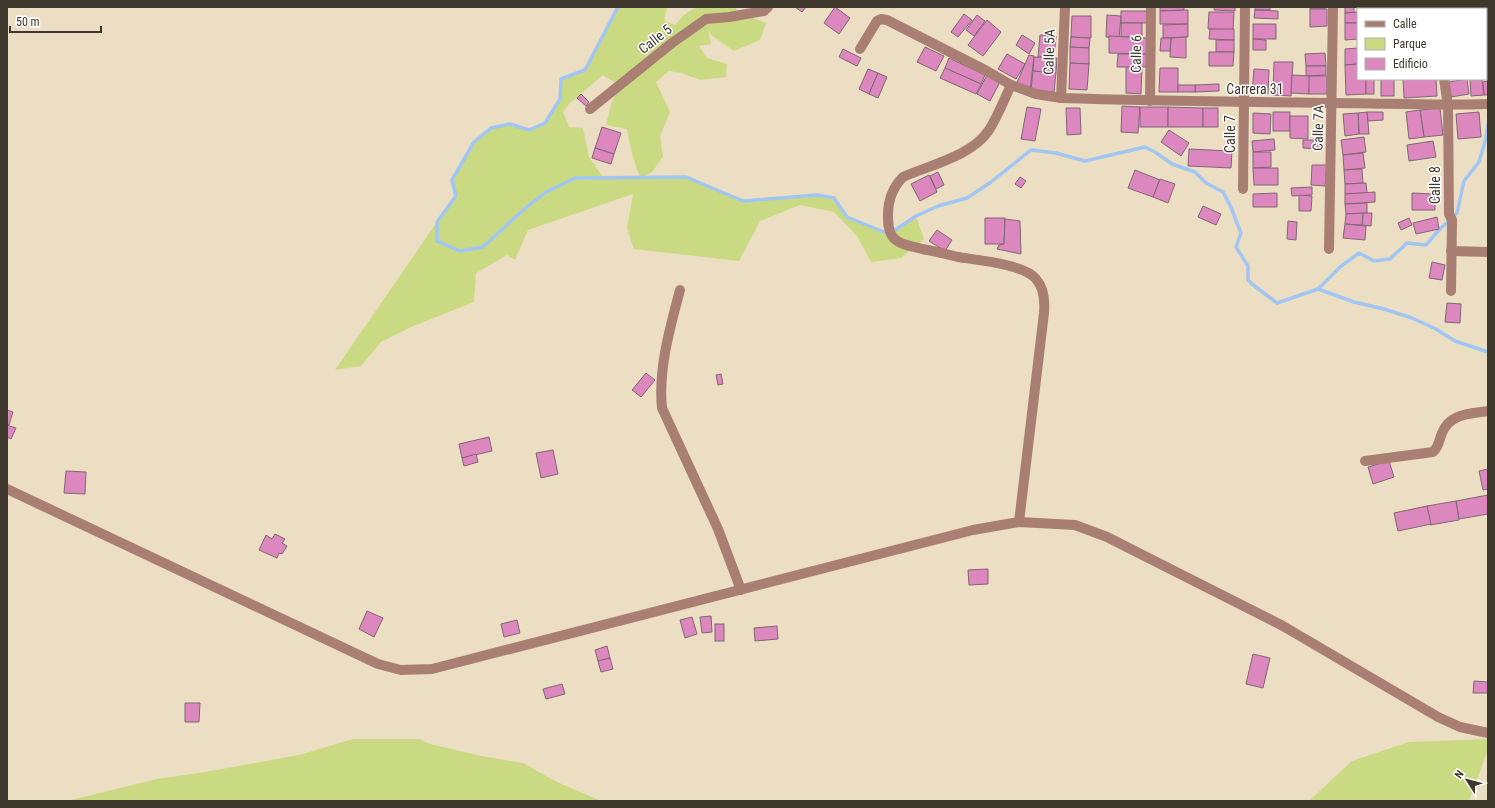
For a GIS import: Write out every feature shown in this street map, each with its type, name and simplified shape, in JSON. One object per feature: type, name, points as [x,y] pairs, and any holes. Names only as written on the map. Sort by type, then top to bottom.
[{"type":"street","name":"Calle 5","points":[[590,109],[672,42],[706,19],[764,11],[768,7]]},
{"type":"street","name":"Calle 5A","points":[[1061,98],[1064,7]]},
{"type":"street","name":"Calle 6","points":[[1150,101],[1151,7]]},
{"type":"street","name":"Calle 7","points":[[1244,189],[1245,7]]},
{"type":"street","name":"Calle 7A","points":[[1329,249],[1333,7]]},
{"type":"street","name":"Carrera 31","points":[[860,48],[877,21],[881,19],[887,20],[1024,91],[1061,98],[1244,103],[1332,103],[1448,106],[1488,104]]},
{"type":"street","name":"Calle 8","points":[[1444,80],[1448,106],[1451,291]]},
{"type":"street","points":[[1011,85],[999,112],[989,130],[982,138],[970,148],[903,177],[897,183],[889,199],[888,216],[889,228],[892,236],[902,244],[956,256],[1004,264],[1028,272],[1035,277],[1039,283],[1045,301],[1020,522]]},
{"type":"street","points":[[1451,252],[1488,252]]},
{"type":"street","points":[[680,290],[666,345],[661,395],[662,408],[718,529],[741,590]]},
{"type":"street","points":[[1365,461],[1433,452],[1437,449],[1446,425],[1451,420],[1462,416],[1488,411]]},
{"type":"street","points":[[7,489],[378,664],[401,670],[432,669],[973,530],[1020,522],[1075,526],[1107,537],[1283,626],[1438,717],[1460,727],[1488,733]]},
{"type":"green space","points":[[618,7],[667,7],[664,20],[675,25],[684,15],[696,7],[736,7],[738,16],[753,18],[766,23],[760,40],[734,51],[711,35],[708,29],[711,44],[699,46],[707,58],[727,64],[726,77],[701,80],[681,73],[669,71],[656,82],[670,112],[660,136],[663,157],[652,172],[641,178],[686,177],[743,201],[817,195],[834,198],[847,217],[884,232],[895,230],[916,216],[924,239],[901,258],[871,262],[857,236],[834,212],[800,205],[760,221],[739,261],[634,249],[627,228],[633,194],[528,230],[515,260],[507,255],[476,273],[474,302],[411,327],[381,342],[361,366],[335,370],[456,196],[452,180],[474,142],[491,128],[510,124],[529,130],[545,123],[560,99],[561,79],[585,70]],"holes":[[[603,75],[620,86],[612,101],[606,125],[627,129],[632,154],[640,178],[603,177],[589,157],[583,128],[569,127],[563,112],[569,104]]]},
{"type":"green space","points":[[353,739],[419,739],[430,744],[481,756],[523,763],[557,782],[601,801],[67,801],[157,779],[299,755]]},
{"type":"green space","points":[[1488,739],[1488,750],[1469,801],[1309,801],[1352,761],[1409,742]]},
{"type":"building","points":[[795,7],[806,7],[802,12]]},
{"type":"building","points":[[835,7],[850,18],[839,34],[824,23]]},
{"type":"building","points":[[1160,7],[1184,7],[1184,10],[1160,11]]},
{"type":"building","points":[[1214,7],[1235,7],[1235,11],[1214,10]]},
{"type":"building","points":[[1255,7],[1270,7],[1270,10],[1255,10]]},
{"type":"building","points":[[1310,7],[1325,7],[1325,9],[1310,9]]},
{"type":"building","points":[[1345,7],[1354,7],[1354,13],[1345,13]]},
{"type":"building","points":[[1364,7],[1383,7],[1383,8]]},
{"type":"building","points":[[1399,7],[1424,8],[1399,8]]},
{"type":"building","points":[[1438,7],[1458,7],[1458,8]]},
{"type":"building","points":[[1310,9],[1327,9],[1327,26],[1310,27]]},
{"type":"building","points":[[1188,10],[1188,24],[1160,24],[1160,11]]},
{"type":"building","points":[[1255,10],[1278,11],[1278,19],[1254,18]]},
{"type":"building","points":[[1121,11],[1148,11],[1148,23],[1121,23]]},
{"type":"building","points":[[1209,12],[1234,12],[1233,30],[1208,29]]},
{"type":"building","points":[[1357,12],[1357,23],[1345,23],[1345,13]]},
{"type":"building","points":[[964,14],[972,20],[958,37],[951,32]]},
{"type":"building","points":[[977,15],[985,21],[974,36],[966,30]]},
{"type":"building","points":[[1107,15],[1121,16],[1119,38],[1106,37]]},
{"type":"building","points":[[1072,16],[1091,16],[1091,38],[1071,37]]},
{"type":"building","points":[[987,20],[1001,32],[983,56],[968,45]]},
{"type":"building","points":[[1121,23],[1142,23],[1142,37],[1121,37]]},
{"type":"building","points":[[1345,23],[1357,23],[1357,39],[1345,40]]},
{"type":"building","points":[[1188,24],[1188,37],[1163,38],[1163,25]]},
{"type":"building","points":[[1253,24],[1276,24],[1276,39],[1253,39]]},
{"type":"building","points":[[1210,29],[1234,29],[1234,40],[1209,39]]},
{"type":"building","points":[[1022,35],[1035,43],[1029,54],[1016,45]]},
{"type":"building","points":[[1040,35],[1056,36],[1054,58],[1038,57]]},
{"type":"building","points":[[1109,36],[1147,38],[1147,54],[1109,53]]},
{"type":"building","points":[[1071,37],[1090,38],[1089,48],[1070,47]]},
{"type":"building","points":[[1186,37],[1186,58],[1170,57],[1171,38]]},
{"type":"building","points":[[1161,38],[1171,38],[1170,51],[1160,51]]},
{"type":"building","points":[[1253,39],[1266,40],[1266,50],[1253,50]]},
{"type":"building","points":[[1216,40],[1234,40],[1234,52],[1216,52]]},
{"type":"building","points":[[925,47],[944,56],[936,71],[917,62]]},
{"type":"building","points":[[1070,47],[1089,48],[1089,64],[1070,63]]},
{"type":"building","points":[[1357,48],[1357,64],[1345,65],[1345,49]]},
{"type":"building","points":[[843,49],[861,58],[857,66],[839,57]]},
{"type":"building","points":[[1209,52],[1234,52],[1233,66],[1209,66]]},
{"type":"building","points":[[1325,53],[1326,66],[1306,66],[1305,54]]},
{"type":"building","points":[[1007,54],[1025,64],[1016,79],[998,69]]},
{"type":"building","points":[[1118,54],[1147,54],[1146,67],[1117,67]]},
{"type":"building","points":[[1029,55],[1034,56],[1030,91],[1016,85]]},
{"type":"building","points":[[1034,57],[1057,58],[1056,73],[1033,71]]},
{"type":"building","points":[[949,58],[985,75],[981,84],[945,68]]},
{"type":"building","points":[[1274,62],[1293,62],[1291,96],[1273,95]]},
{"type":"building","points":[[1070,63],[1089,64],[1087,90],[1069,89]]},
{"type":"building","points":[[1357,64],[1357,80],[1366,80],[1366,94],[1346,95],[1345,65]]},
{"type":"building","points":[[1306,66],[1326,66],[1326,75],[1306,76]]},
{"type":"building","points":[[1126,67],[1142,68],[1141,94],[1126,93]]},
{"type":"building","points":[[945,68],[981,84],[976,94],[940,78]]},
{"type":"building","points":[[1160,68],[1178,68],[1178,92],[1159,92]]},
{"type":"building","points":[[868,69],[878,73],[869,94],[859,89]]},
{"type":"building","points":[[1254,69],[1269,70],[1268,94],[1252,93]]},
{"type":"building","points":[[1033,71],[1056,73],[1054,92],[1031,90]]},
{"type":"building","points":[[878,73],[887,77],[878,98],[869,94]]},
{"type":"building","points":[[987,75],[1000,82],[990,101],[977,94]]},
{"type":"building","points":[[1292,75],[1310,76],[1309,94],[1291,93]]},
{"type":"building","points":[[1309,76],[1327,76],[1327,94],[1309,94]]},
{"type":"building","points":[[1366,80],[1374,80],[1374,94],[1366,94]]},
{"type":"building","points":[[1381,80],[1394,80],[1394,96],[1381,96]]},
{"type":"building","points":[[1403,80],[1436,80],[1437,96],[1404,98]]},
{"type":"building","points":[[1467,80],[1469,94],[1451,97],[1449,82]]},
{"type":"building","points":[[1470,80],[1482,80],[1484,95],[1471,96]]},
{"type":"building","points":[[1488,81],[1488,95],[1484,95],[1483,82]]},
{"type":"building","points":[[1219,84],[1219,91],[1195,92],[1195,85]]},
{"type":"building","points":[[1178,85],[1195,85],[1195,92],[1178,92]]},
{"type":"building","points":[[581,94],[589,102],[586,106],[577,98]]},
{"type":"building","points":[[1122,106],[1140,107],[1138,133],[1121,132]]},
{"type":"building","points":[[1027,107],[1041,109],[1035,141],[1021,139]]},
{"type":"building","points":[[1140,107],[1168,107],[1168,127],[1140,127]]},
{"type":"building","points":[[1168,107],[1203,108],[1203,127],[1168,127]]},
{"type":"building","points":[[1066,108],[1080,108],[1081,134],[1067,135]]},
{"type":"building","points":[[1203,108],[1218,108],[1218,127],[1203,127]]},
{"type":"building","points":[[1440,108],[1443,135],[1424,137],[1420,110]]},
{"type":"building","points":[[1420,110],[1424,137],[1409,139],[1406,112]]},
{"type":"building","points":[[1273,112],[1290,112],[1290,131],[1273,131]]},
{"type":"building","points":[[1367,112],[1369,134],[1359,134],[1358,113]]},
{"type":"building","points":[[1367,112],[1383,112],[1383,120],[1368,121]]},
{"type":"building","points":[[1479,112],[1481,137],[1458,139],[1456,114]]},
{"type":"building","points":[[1253,113],[1271,114],[1270,134],[1253,133]]},
{"type":"building","points":[[1358,113],[1359,134],[1345,136],[1343,114]]},
{"type":"building","points":[[1290,116],[1308,116],[1308,139],[1290,138]]},
{"type":"building","points":[[602,127],[621,133],[614,154],[595,148]]},
{"type":"building","points":[[1169,130],[1189,143],[1181,156],[1161,142]]},
{"type":"building","points":[[1364,137],[1366,152],[1343,155],[1341,140]]},
{"type":"building","points":[[1274,139],[1275,150],[1253,152],[1252,141]]},
{"type":"building","points":[[1303,140],[1320,140],[1319,149],[1303,148]]},
{"type":"building","points":[[1433,141],[1436,157],[1409,161],[1407,145]]},
{"type":"building","points":[[595,148],[614,154],[611,164],[592,158]]},
{"type":"building","points":[[1189,149],[1232,151],[1231,168],[1188,166]]},
{"type":"building","points":[[1253,152],[1271,152],[1271,167],[1253,168]]},
{"type":"building","points":[[1363,153],[1365,168],[1344,170],[1343,155]]},
{"type":"building","points":[[1312,165],[1327,165],[1325,186],[1311,185]]},
{"type":"building","points":[[1253,168],[1278,168],[1278,185],[1254,185]]},
{"type":"building","points":[[1362,169],[1363,183],[1345,184],[1344,170]]},
{"type":"building","points":[[1135,170],[1160,180],[1153,197],[1128,188]]},
{"type":"building","points":[[938,172],[944,185],[936,189],[930,176]]},
{"type":"building","points":[[929,175],[937,192],[920,201],[911,184]]},
{"type":"building","points":[[1020,177],[1026,181],[1021,188],[1015,184]]},
{"type":"building","points":[[1160,179],[1175,184],[1168,203],[1153,197]]},
{"type":"building","points":[[1366,183],[1367,193],[1345,194],[1345,184]]},
{"type":"building","points":[[1312,187],[1312,195],[1292,196],[1291,188]]},
{"type":"building","points":[[1375,192],[1375,202],[1345,204],[1345,194]]},
{"type":"building","points":[[1277,193],[1277,207],[1253,207],[1253,194]]},
{"type":"building","points":[[1412,193],[1435,194],[1435,210],[1412,210]]},
{"type":"building","points":[[1299,195],[1312,196],[1311,211],[1299,211]]},
{"type":"building","points":[[1367,203],[1367,213],[1346,214],[1345,204]]},
{"type":"building","points":[[1203,206],[1221,214],[1216,225],[1198,217]]},
{"type":"building","points":[[1363,213],[1372,213],[1371,226],[1362,225]]},
{"type":"building","points":[[1363,213],[1362,225],[1345,224],[1346,214]]},
{"type":"building","points":[[1437,217],[1439,229],[1416,234],[1413,223]]},
{"type":"building","points":[[985,218],[1005,218],[1004,244],[985,244]]},
{"type":"building","points":[[1409,218],[1412,225],[1401,230],[1398,223]]},
{"type":"building","points":[[1005,219],[1020,221],[1021,254],[997,249],[999,245],[1004,244]]},
{"type":"building","points":[[1288,221],[1297,222],[1296,240],[1287,239]]},
{"type":"building","points":[[1345,224],[1366,226],[1365,240],[1343,238]]},
{"type":"building","points":[[937,230],[952,240],[945,251],[929,241]]},
{"type":"building","points":[[1432,262],[1445,265],[1442,280],[1429,278]]},
{"type":"building","points":[[1447,303],[1461,304],[1460,323],[1445,322]]},
{"type":"building","points":[[646,373],[655,380],[641,397],[632,390]]},
{"type":"building","points":[[721,374],[723,384],[718,385],[716,375]]},
{"type":"building","points":[[7,410],[13,412],[9,425],[7,424]]},
{"type":"building","points":[[7,425],[16,428],[11,439],[7,437]]},
{"type":"building","points":[[489,437],[492,451],[462,458],[459,444]]},
{"type":"building","points":[[553,450],[558,474],[541,478],[536,453]]},
{"type":"building","points":[[476,454],[478,462],[464,466],[462,458]]},
{"type":"building","points":[[1389,461],[1394,477],[1373,484],[1368,467]]},
{"type":"building","points":[[1488,469],[1488,489],[1483,490],[1479,471]]},
{"type":"building","points":[[66,471],[86,472],[85,494],[64,493]]},
{"type":"building","points":[[1488,495],[1488,514],[1459,519],[1456,501]]},
{"type":"building","points":[[1456,501],[1459,520],[1430,525],[1427,506]]},
{"type":"building","points":[[1427,506],[1431,524],[1398,531],[1394,513]]},
{"type":"building","points":[[275,534],[285,539],[282,543],[287,546],[282,554],[279,553],[277,558],[259,550],[266,535],[272,539]]},
{"type":"building","points":[[988,569],[988,584],[969,585],[968,570]]},
{"type":"building","points":[[367,611],[383,618],[374,637],[359,629]]},
{"type":"building","points":[[711,616],[712,632],[702,633],[700,617]]},
{"type":"building","points":[[692,617],[697,634],[685,638],[680,620]]},
{"type":"building","points":[[517,620],[520,633],[504,637],[501,624]]},
{"type":"building","points":[[715,624],[724,624],[724,641],[715,641]]},
{"type":"building","points":[[777,626],[778,639],[755,641],[754,628]]},
{"type":"building","points":[[607,646],[610,658],[598,661],[595,650]]},
{"type":"building","points":[[1253,654],[1270,658],[1263,688],[1246,684]]},
{"type":"building","points":[[610,658],[613,669],[601,672],[598,661]]},
{"type":"building","points":[[1474,681],[1488,682],[1488,693],[1473,693]]},
{"type":"building","points":[[562,684],[565,694],[546,699],[543,689]]},
{"type":"building","points":[[185,703],[200,703],[199,722],[185,722]]},
{"type":"waterway","points":[[618,7],[585,70],[561,79],[560,99],[545,123],[529,130],[510,124],[491,128],[474,142],[452,180],[456,196],[437,222],[437,241],[460,251],[483,247],[522,211],[546,192],[575,178],[686,177],[743,201],[817,195],[834,198],[847,217],[884,232]]},
{"type":"waterway","points":[[1318,289],[1340,267],[1359,253],[1374,261],[1390,259],[1407,243],[1426,245],[1457,213],[1464,181],[1479,162],[1486,138],[1488,124]]},
{"type":"waterway","points":[[895,230],[916,216],[938,206],[967,198],[991,182],[1031,150],[1056,153],[1085,161],[1145,147],[1172,164],[1195,172],[1206,183],[1223,192],[1241,233],[1236,247],[1248,266],[1248,280],[1277,303],[1318,289],[1354,302],[1384,309],[1412,318],[1436,329],[1455,341],[1488,352]]}]
